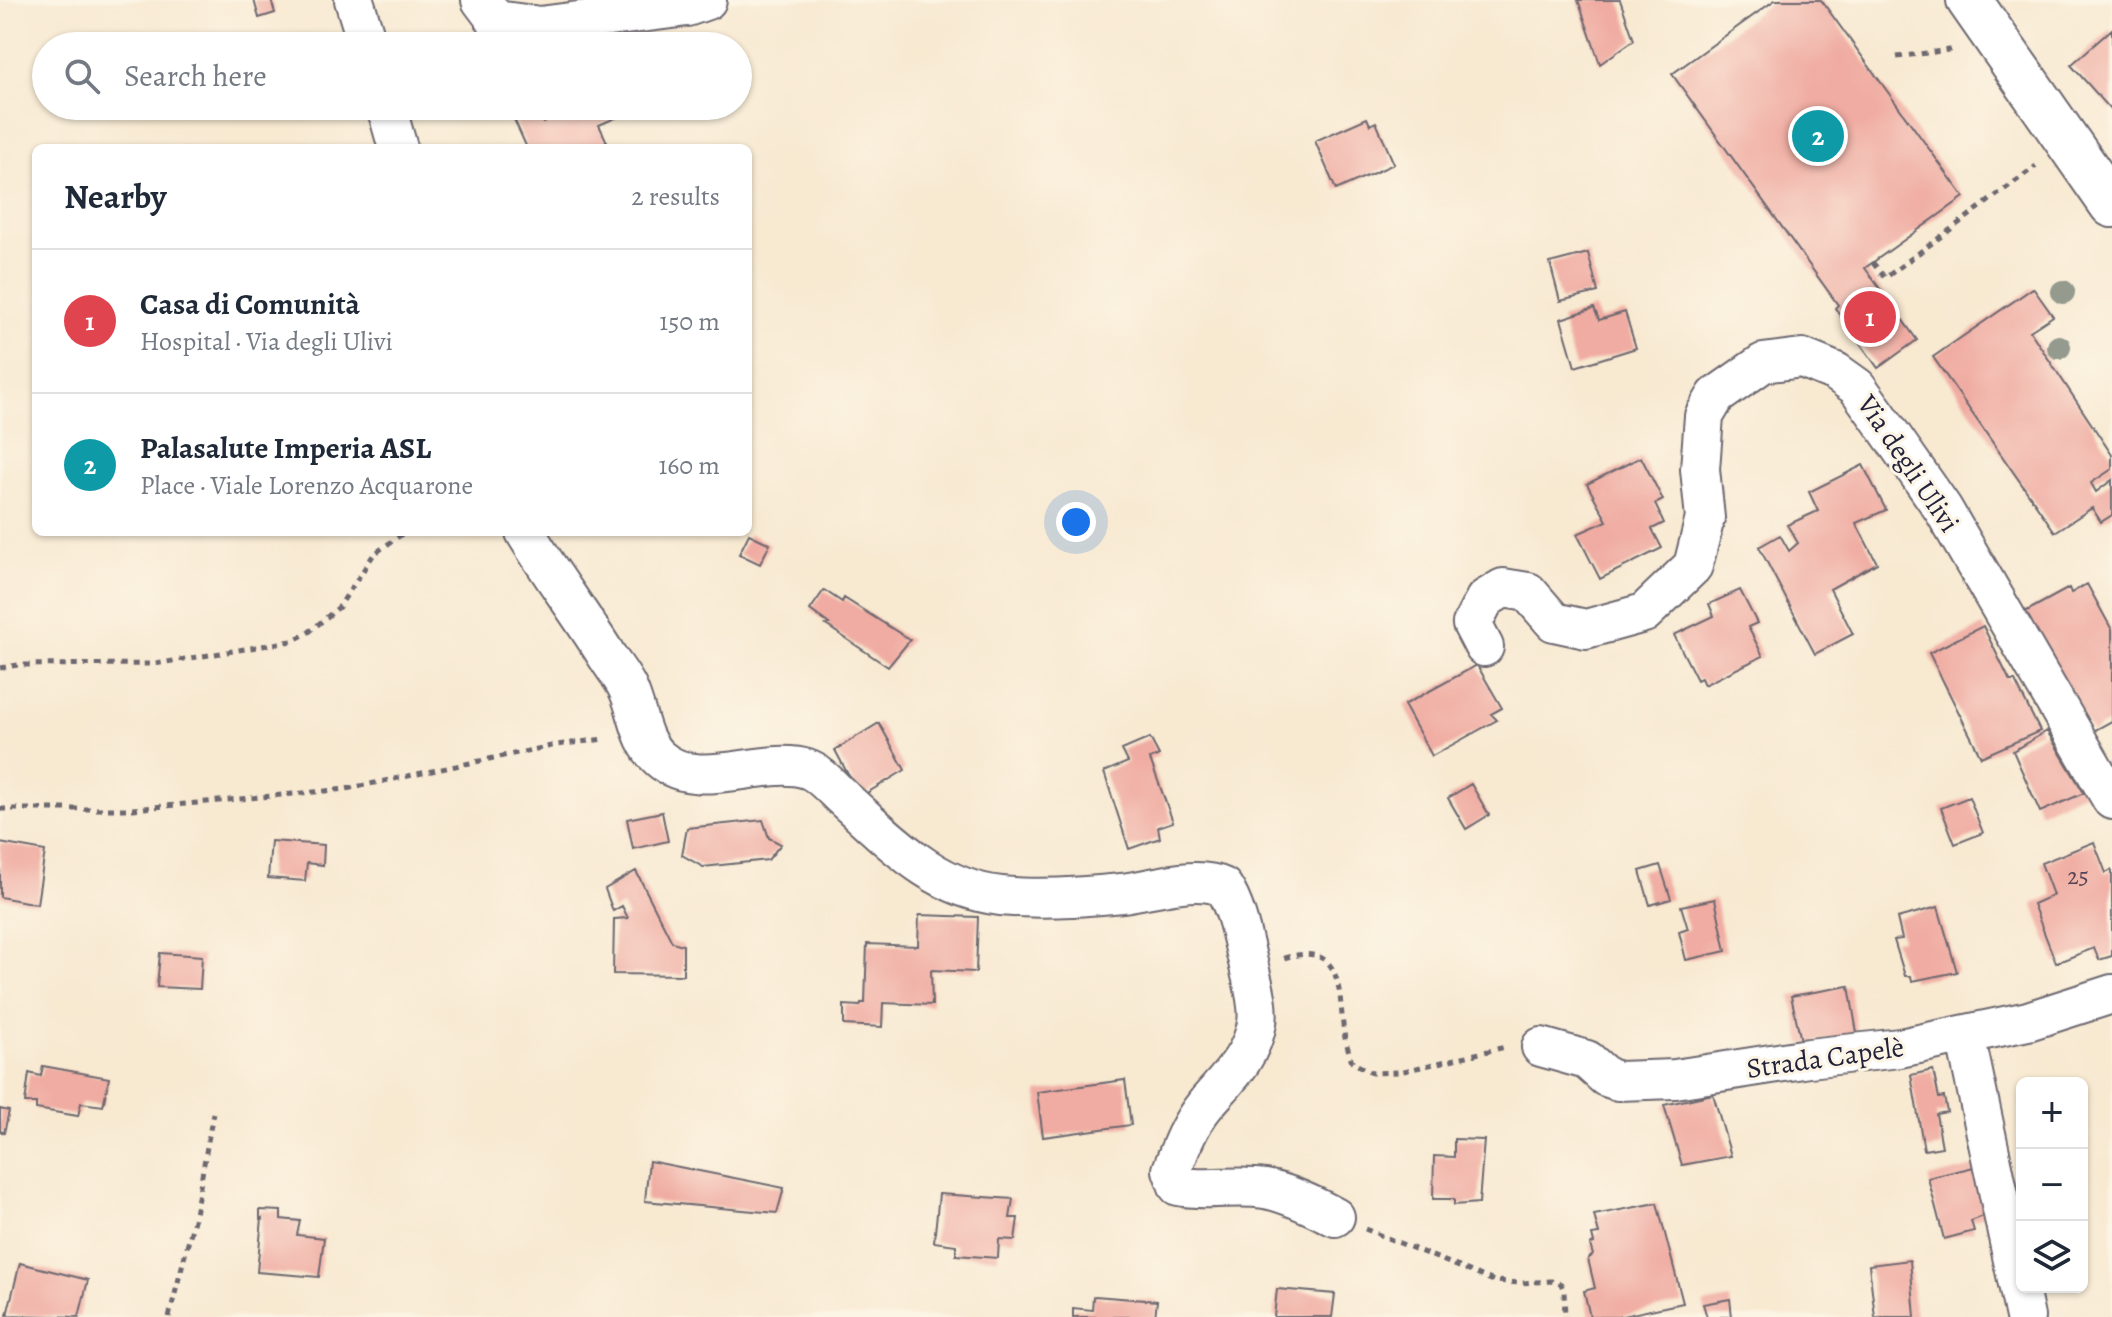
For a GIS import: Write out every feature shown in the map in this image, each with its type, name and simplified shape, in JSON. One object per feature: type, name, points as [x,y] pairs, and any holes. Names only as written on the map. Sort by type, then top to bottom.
[{"type":"street","points":[[354,0],[364,32]]},
{"type":"street","points":[[481,0],[496,20],[540,26],[687,7],[707,0]]},
{"type":"street","points":[[1969,0],[2112,205]]},
{"type":"street","points":[[390,120],[397,144]]},
{"type":"street","name":"Via degli Ulivi","points":[[1484,647],[1472,624],[1485,599],[1503,588],[1528,592],[1554,622],[1586,629],[1644,613],[1693,566],[1705,518],[1700,469],[1704,416],[1716,396],[1763,363],[1802,358],[1836,372],[1857,387],[1878,416],[1943,509],[2112,800]]},
{"type":"street","points":[[528,536],[627,689],[647,746],[674,769],[712,773],[744,772],[782,765],[809,769],[927,870],[947,881],[999,896],[1082,896],[1193,883],[1215,883],[1223,887],[1229,895],[1251,975],[1258,1020],[1252,1044],[1236,1072],[1205,1105],[1184,1136],[1172,1170],[1178,1186],[1200,1190],[1228,1187],[1267,1189],[1335,1217]]},
{"type":"street","name":"Strada Capelè","points":[[1541,1047],[1587,1060],[1606,1077],[1618,1081],[1675,1079],[1809,1058],[1900,1048],[2028,1021],[2112,994]]},
{"type":"street","points":[[1965,1035],[2025,1317]]},
{"type":"path","points":[[1897,57],[1960,49]]},
{"type":"path","points":[[1873,263],[1885,278],[2041,163]]},
{"type":"path","points":[[0,668],[18,665],[155,664],[292,641],[309,632],[339,607],[374,554],[399,536]]},
{"type":"path","points":[[0,809],[133,809],[346,789],[556,745],[618,738],[641,731]]},
{"type":"path","points":[[1251,975],[1295,955],[1304,953],[1323,958],[1336,974],[1342,999],[1345,1037],[1352,1062],[1372,1073],[1400,1072],[1519,1044],[1541,1047]]},
{"type":"path","points":[[169,1317],[194,1220],[213,1113]]},
{"type":"path","points":[[1335,1217],[1494,1281],[1551,1281],[1561,1284],[1565,1317]]},
{"type":"building","points":[[254,0],[271,0],[275,13],[259,18]]},
{"type":"building","points":[[1578,0],[1620,0],[1634,40],[1600,64]]},
{"type":"building","points":[[1775,0],[1821,0],[1964,197],[1865,268],[1917,340],[1878,368],[1835,308],[1838,305],[1672,74]]},
{"type":"building","points":[[2112,29],[2112,111],[2071,65]]},
{"type":"building","points":[[1367,118],[1370,125],[1376,122],[1394,164],[1336,190],[1315,141]]},
{"type":"building","points":[[514,120],[543,120],[544,123],[548,120],[611,120],[599,125],[607,142],[602,144],[525,144]]},
{"type":"building","points":[[1588,253],[1598,292],[1560,301],[1550,263]]},
{"type":"building","points":[[2033,288],[2053,316],[2030,331],[2112,455],[2112,469],[2091,483],[2096,492],[2112,480],[2112,515],[2101,522],[2092,508],[2055,532],[1933,357]]},
{"type":"building","points":[[1594,308],[1599,320],[1625,312],[1636,348],[1575,367],[1561,319]]},
{"type":"building","points":[[1641,457],[1663,500],[1655,504],[1664,523],[1652,529],[1662,548],[1600,579],[1577,534],[1607,521],[1587,484]]},
{"type":"building","points":[[1863,465],[1886,510],[1856,523],[1877,563],[1830,589],[1853,634],[1815,654],[1759,547],[1780,535],[1789,551],[1798,543],[1787,525],[1818,511],[1809,492]]},
{"type":"building","points":[[748,536],[770,544],[760,564],[739,554]]},
{"type":"building","points":[[2087,584],[2112,630],[2112,721],[2092,732],[2025,612],[2069,588],[2071,593]]},
{"type":"building","points":[[824,590],[842,602],[844,598],[910,640],[888,667],[826,625],[829,624],[810,610]]},
{"type":"building","points":[[1740,590],[1757,623],[1748,627],[1763,656],[1704,685],[1701,678],[1697,680],[1674,635],[1714,616],[1709,604]]},
{"type":"building","points":[[1983,626],[2010,681],[2015,681],[2040,731],[1981,757],[1929,653]]},
{"type":"building","points":[[1477,665],[1502,708],[1491,714],[1497,720],[1432,756],[1404,705]]},
{"type":"building","points":[[879,723],[905,770],[860,797],[835,750]]},
{"type":"building","points":[[2047,731],[2084,793],[2040,812],[2013,751]]},
{"type":"building","points":[[1150,738],[1159,755],[1150,759],[1173,822],[1158,827],[1160,838],[1129,849],[1104,772],[1128,762],[1122,750]]},
{"type":"building","points":[[1471,784],[1489,815],[1466,829],[1448,798]]},
{"type":"building","points":[[1969,797],[1983,833],[1955,844],[1941,808]]},
{"type":"building","points":[[662,812],[668,841],[633,849],[627,819]]},
{"type":"building","points":[[763,820],[769,838],[781,844],[768,860],[703,867],[682,855],[687,828]]},
{"type":"building","points":[[271,841],[324,845],[323,865],[307,863],[305,881],[268,878]]},
{"type":"building","points":[[2094,842],[2106,873],[2112,872],[2112,956],[2099,960],[2094,948],[2056,963],[2033,904],[2053,895],[2041,863]]},
{"type":"building","points":[[0,843],[45,851],[37,904],[0,897]]},
{"type":"building","points":[[1660,865],[1671,899],[1650,905],[1640,871]]},
{"type":"building","points":[[636,871],[672,942],[683,945],[683,975],[613,974],[614,919],[628,918],[622,906],[613,911],[605,889]]},
{"type":"building","points":[[1715,899],[1726,951],[1686,960],[1679,932],[1688,929],[1681,906]]},
{"type":"building","points":[[1938,907],[1957,972],[1912,981],[1911,976],[1905,976],[1894,940],[1902,939],[1897,918]]},
{"type":"building","points":[[919,915],[978,917],[976,972],[931,970],[932,1005],[883,1003],[882,1027],[844,1025],[844,1005],[860,1006],[865,1003],[867,944],[918,946]]},
{"type":"building","points":[[160,953],[202,956],[200,989],[157,987]]},
{"type":"building","points":[[1849,986],[1857,1033],[1802,1045],[1791,996]]},
{"type":"building","points":[[43,1066],[109,1078],[103,1106],[81,1103],[78,1116],[36,1109],[36,1103],[25,1103],[29,1073],[41,1076]]},
{"type":"building","points":[[1933,1070],[1939,1098],[1944,1097],[1947,1112],[1936,1114],[1942,1147],[1924,1150],[1911,1075]]},
{"type":"building","points":[[1125,1080],[1131,1125],[1043,1137],[1037,1092]]},
{"type":"building","points":[[1713,1094],[1731,1156],[1682,1165],[1664,1105]]},
{"type":"building","points":[[0,1109],[9,1111],[4,1133],[0,1131]]},
{"type":"building","points":[[1454,1139],[1484,1140],[1479,1203],[1454,1205],[1454,1199],[1433,1199],[1434,1156],[1454,1157]]},
{"type":"building","points":[[649,1161],[784,1188],[777,1213],[645,1201]]},
{"type":"building","points":[[1978,1166],[1991,1213],[1971,1221],[1974,1231],[1944,1239],[1928,1178]]},
{"type":"building","points":[[939,1194],[1013,1199],[1010,1218],[1018,1218],[1015,1240],[999,1239],[998,1258],[956,1255],[956,1245],[934,1242]]},
{"type":"building","points":[[1657,1203],[1683,1303],[1618,1317],[1590,1317],[1584,1291],[1595,1288],[1588,1259],[1593,1255],[1590,1245],[1594,1243],[1592,1235],[1599,1234],[1594,1215]]},
{"type":"building","points":[[260,1210],[281,1211],[281,1219],[300,1221],[297,1235],[324,1238],[319,1277],[257,1272]]},
{"type":"building","points":[[1910,1260],[1915,1317],[1875,1317],[1869,1265]]},
{"type":"building","points":[[20,1263],[88,1280],[79,1317],[7,1315]]},
{"type":"building","points":[[1277,1289],[1335,1294],[1332,1317],[1274,1317]]},
{"type":"building","points":[[1095,1296],[1157,1301],[1155,1317],[1073,1317],[1073,1308],[1092,1310]]},
{"type":"building","points":[[1730,1299],[1732,1317],[1707,1317],[1703,1304]]},
{"type":"place","name":"Palasalute Imperia ASL","points":[[1818,136]]},
{"type":"place","name":"Casa di Comunità","points":[[1870,317]]}]
